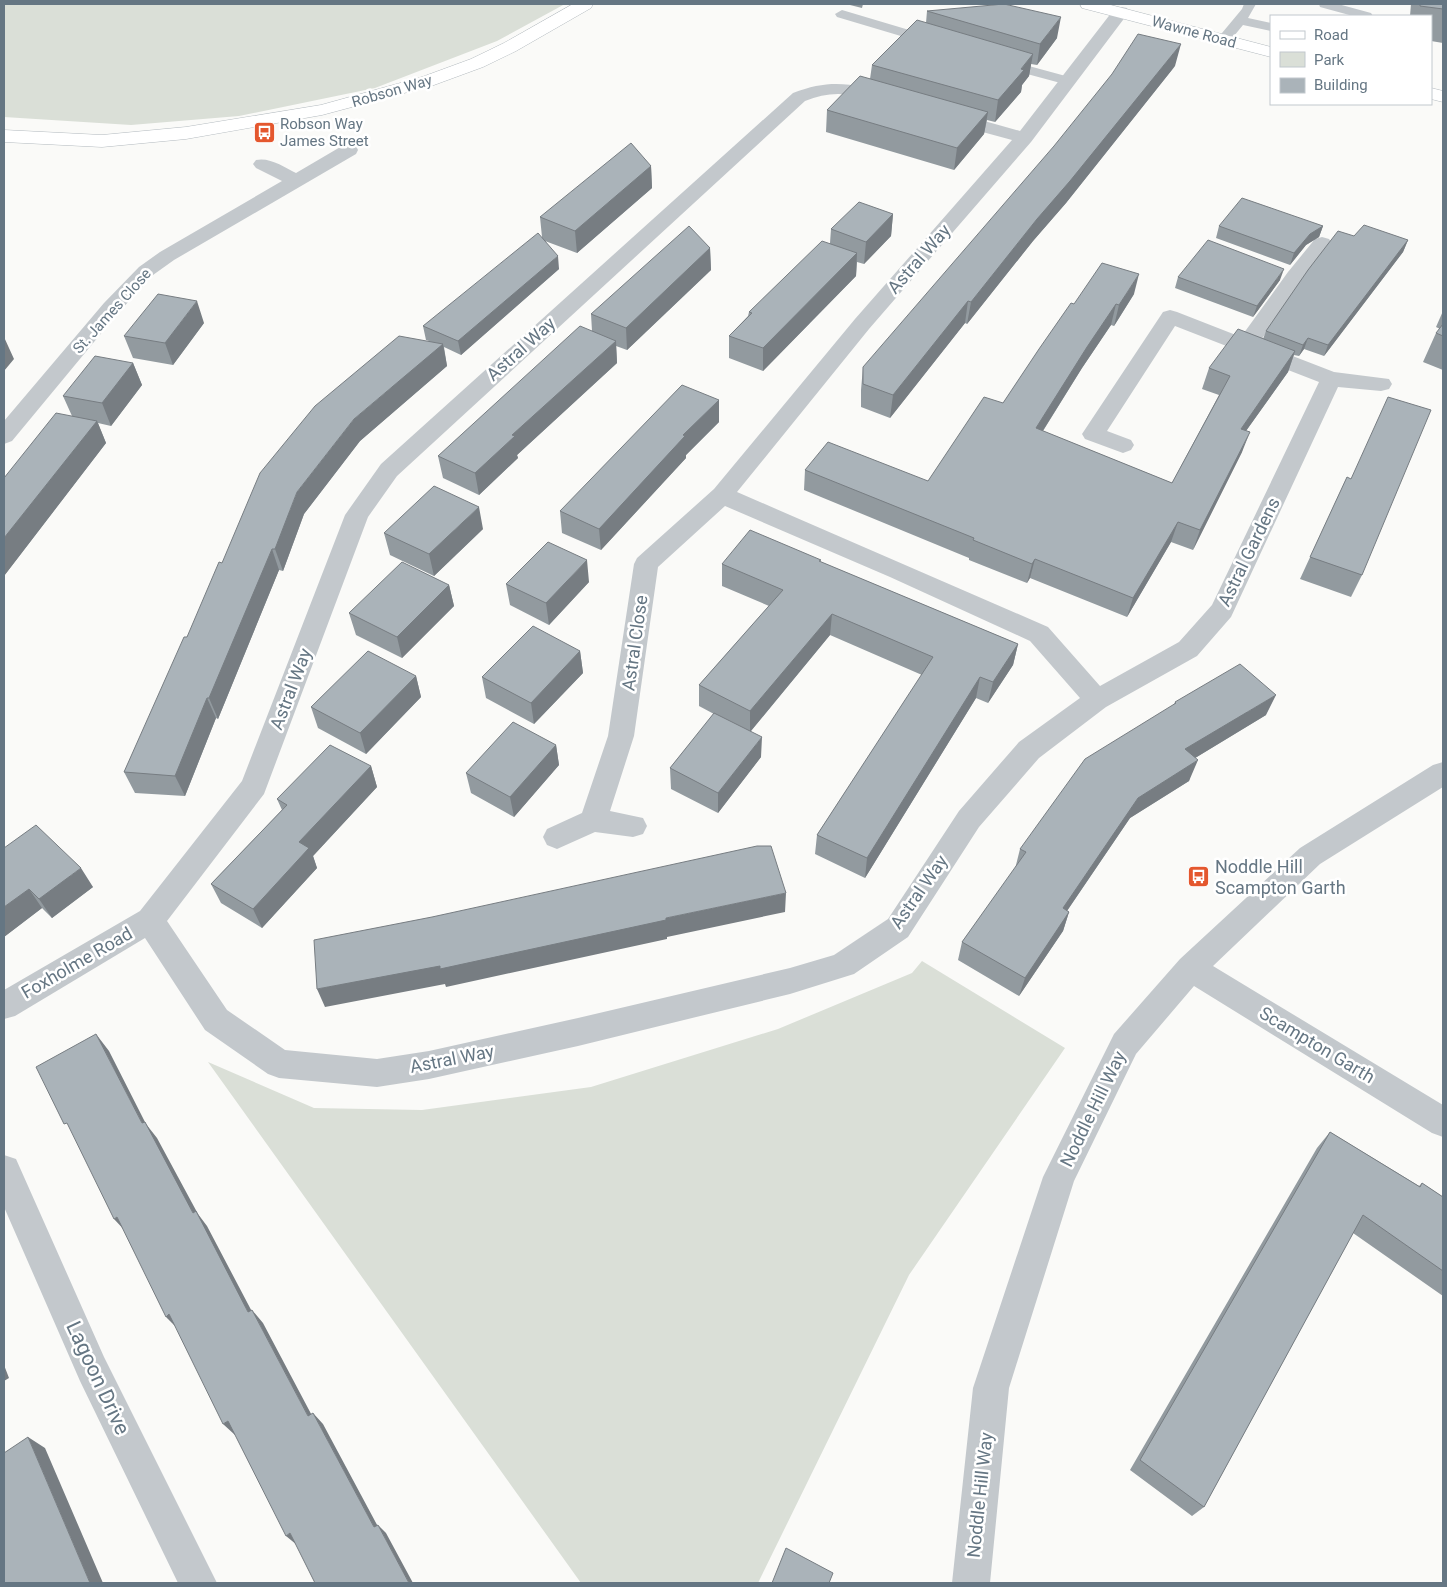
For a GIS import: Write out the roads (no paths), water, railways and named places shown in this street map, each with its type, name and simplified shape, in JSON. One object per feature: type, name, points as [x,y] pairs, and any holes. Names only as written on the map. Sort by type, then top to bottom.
[{"type":"main road","name":"Robson Way","points":[[4,136],[102,141],[186,132],[322,110],[394,91],[477,63],[510,47],[584,4]]},
{"type":"main road","name":"Wawne Road","points":[[1088,4],[1270,52]]},
{"type":"street","name":"Astral Way","points":[[722,495],[862,324],[1024,138],[1121,12]]},
{"type":"street","name":"Astral Way","points":[[1024,138],[845,86],[815,89],[800,97],[389,470],[357,515],[254,786],[150,920],[216,1020],[279,1064],[377,1073],[429,1065],[578,1032],[790,981],[843,965],[898,928],[969,819],[1028,750],[1096,700]]},
{"type":"street","name":"St. James Close","points":[[4,436],[111,308],[146,270],[295,180],[349,150]]},
{"type":"street","points":[[263,164],[295,180]]},
{"type":"street","points":[[1246,346],[1286,272],[1322,243]]},
{"type":"street","points":[[1123,446],[1093,434],[1170,317],[1330,379],[1381,384]]},
{"type":"street","name":"Astral Gardens","points":[[1096,700],[1188,649],[1222,610],[1330,379]]},
{"type":"street","points":[[722,495],[793,527],[898,570],[1039,634],[1096,700]]},
{"type":"street","name":"Astral Close","points":[[593,820],[621,736],[646,564],[722,495]]},
{"type":"street","name":"Noddle Hill Way","points":[[971,1583],[991,1388],[1059,1177],[1125,1044],[1191,968],[1310,856],[1443,773]]},
{"type":"street","points":[[557,837],[593,820],[633,826]]},
{"type":"street","name":"Foxholme Road","points":[[4,1006],[150,920]]},
{"type":"street","name":"Scampton Garth","points":[[1191,968],[1443,1122]]},
{"type":"street","name":"Lagoon Drive","points":[[4,1170],[92,1369],[198,1583]]},
{"type":"lane","points":[[1224,39],[1248,10],[1250,4]]},
{"type":"lane","points":[[1325,4],[1363,15]]},
{"type":"lane","points":[[842,14],[946,46]]},
{"type":"lane","points":[[1240,20],[1270,27]]},
{"type":"lane","points":[[993,60],[1068,81]]},
{"type":"place","name":"Robson Way James Street","points":[[264,133]]},
{"type":"place","name":"Noddle Hill Scampton Garth","points":[[1199,877]]}]
